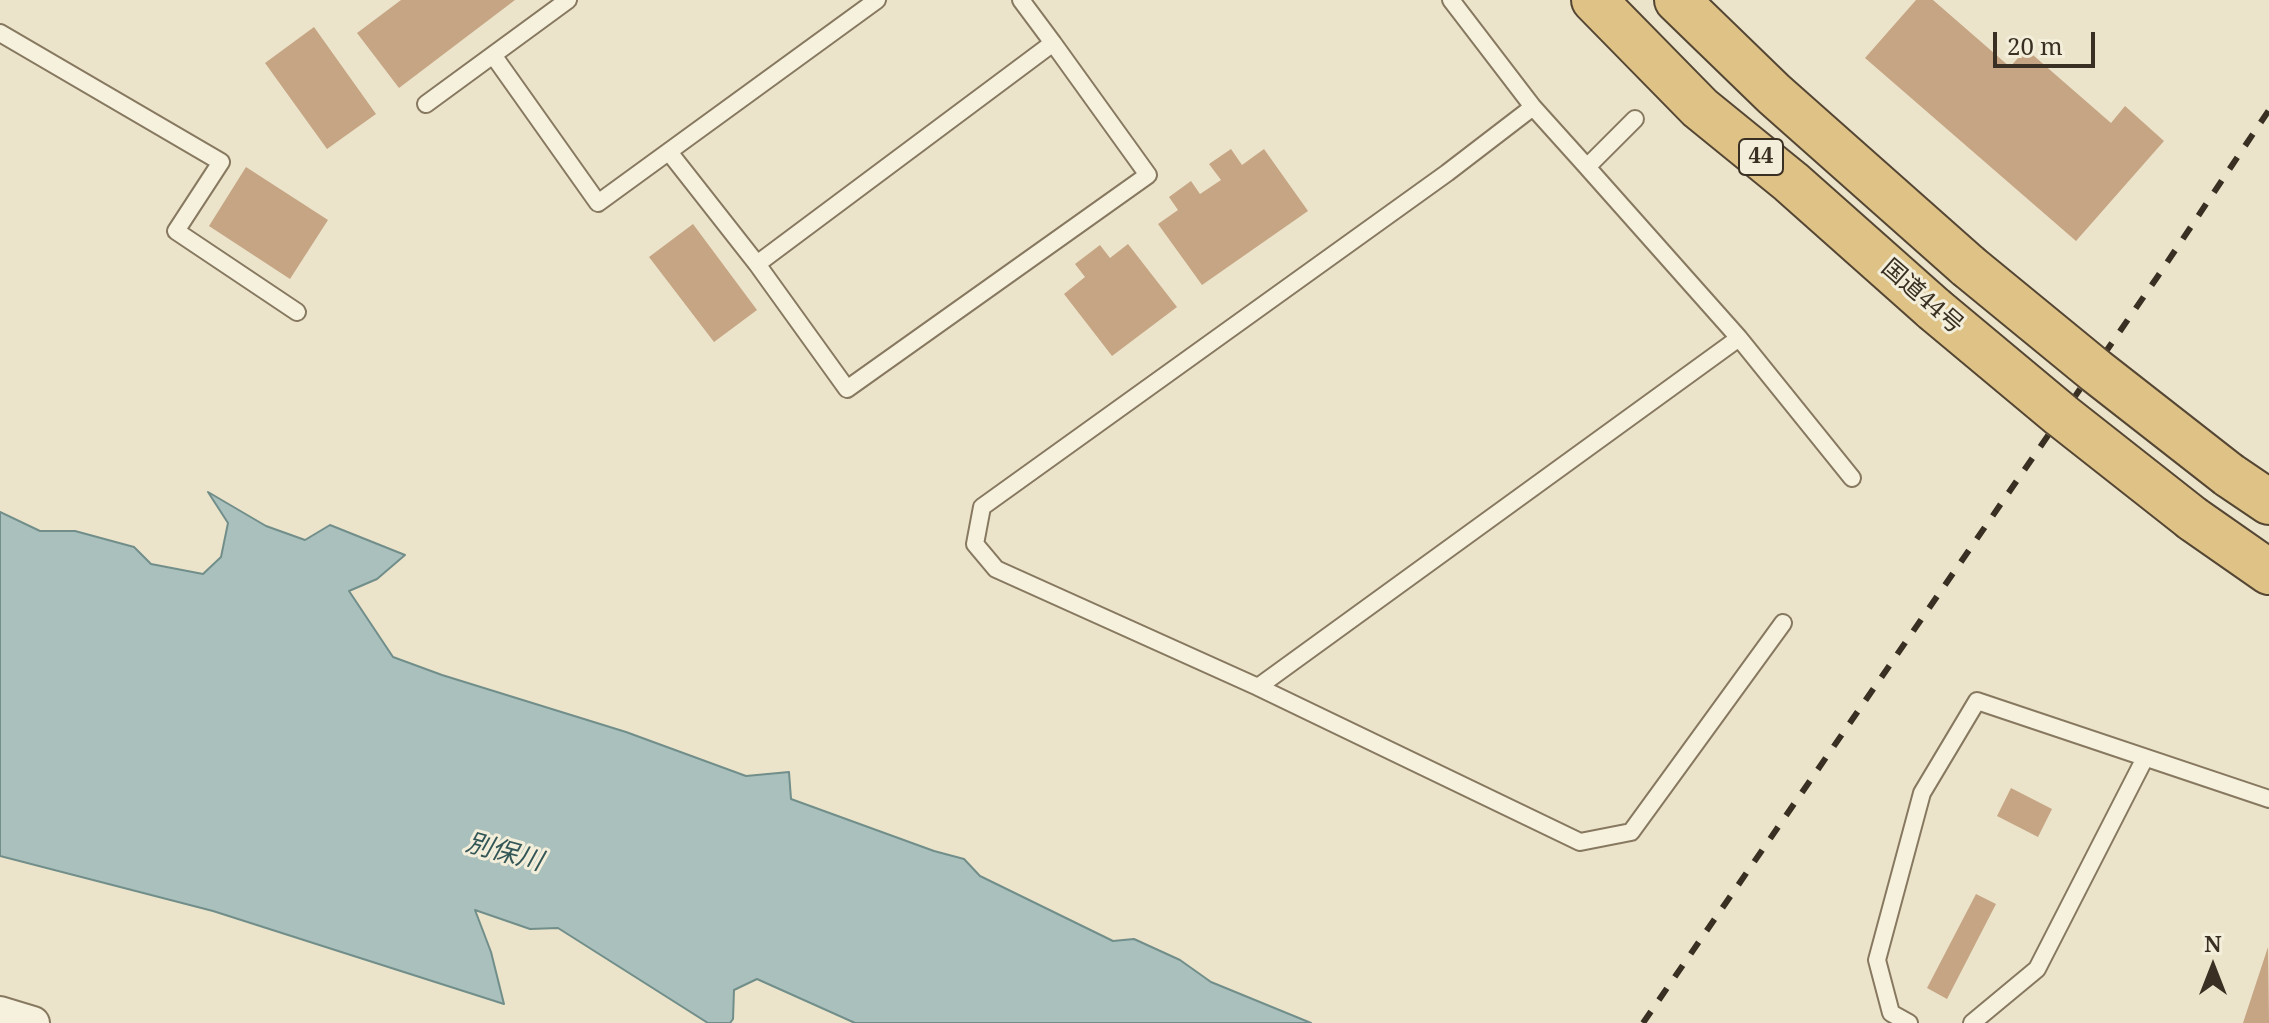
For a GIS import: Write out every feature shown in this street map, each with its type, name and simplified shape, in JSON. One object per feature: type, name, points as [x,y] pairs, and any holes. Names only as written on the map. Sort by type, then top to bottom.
[{"type":"highway","name":"国道44号","points":[[1594,0],[1700,108],[1791,182],[1934,309],[2193,519],[2269,572]]},
{"type":"highway","name":"44","points":[[1677,0],[1774,94],[1968,266],[2096,371],[2229,475],[2269,502]]},
{"type":"street","points":[[0,1013],[33,1023]]},
{"type":"lane","points":[[426,104],[568,0]]},
{"type":"lane","points":[[493,55],[598,203],[877,0]]},
{"type":"lane","points":[[669,152],[757,264],[847,389],[1148,175],[1021,0]]},
{"type":"lane","points":[[1451,0],[1533,107],[1739,338],[1852,478]]},
{"type":"lane","points":[[0,33],[221,162],[176,231],[297,312]]},
{"type":"lane","points":[[757,264],[1053,43]]},
{"type":"lane","points":[[1533,107],[1447,173],[982,507],[975,544],[996,569],[1258,687],[1580,842],[1631,832],[1783,623]]},
{"type":"lane","points":[[1587,167],[1635,119]]},
{"type":"lane","points":[[1258,687],[1739,338]]},
{"type":"lane","points":[[1909,1023],[1891,1013],[1877,960],[1922,793],[1977,701],[2269,799]]},
{"type":"lane","points":[[1972,1023],[2037,969],[2145,758]]},
{"type":"water","name":"別保川","points":[[208,492],[266,526],[305,540],[330,525],[405,555],[377,579],[349,591],[393,657],[626,732],[746,776],[789,772],[791,799],[964,859],[980,876],[1113,941],[1134,939],[1180,960],[1211,982],[1311,1023],[855,1023],[757,979],[734,990],[733,1019],[730,1023],[708,1023],[558,928],[530,929],[475,910],[491,952],[504,1004],[213,911],[0,856],[0,512],[40,531],[75,531],[134,547],[151,564],[203,574],[221,557],[228,523]]},
{"type":"building","points":[[401,0],[515,0],[399,88],[357,33]]},
{"type":"building","points":[[1916,0],[1933,0],[2010,67],[2026,49],[2111,123],[2125,106],[2164,141],[2076,241],[1865,58]]},
{"type":"building","points":[[314,27],[376,114],[327,149],[265,63]]},
{"type":"building","points":[[1231,149],[1242,165],[1264,149],[1308,211],[1202,285],[1158,224],[1178,210],[1169,197],[1191,181],[1200,194],[1221,180],[1209,164]]},
{"type":"building","points":[[246,167],[328,220],[290,279],[209,226]]},
{"type":"building","points":[[693,224],[757,310],[714,342],[649,257]]},
{"type":"building","points":[[1128,244],[1177,307],[1112,356],[1064,294],[1085,277],[1075,264],[1100,245],[1110,258]]},
{"type":"building","points":[[2011,788],[2052,809],[2038,837],[1997,816]]},
{"type":"building","points":[[1976,894],[1996,904],[1947,999],[1927,988]]},
{"type":"building","points":[[2268,947],[2269,1023],[2243,1023]]},
{"type":"railway","points":[[1643,1023],[2269,110]]}]
